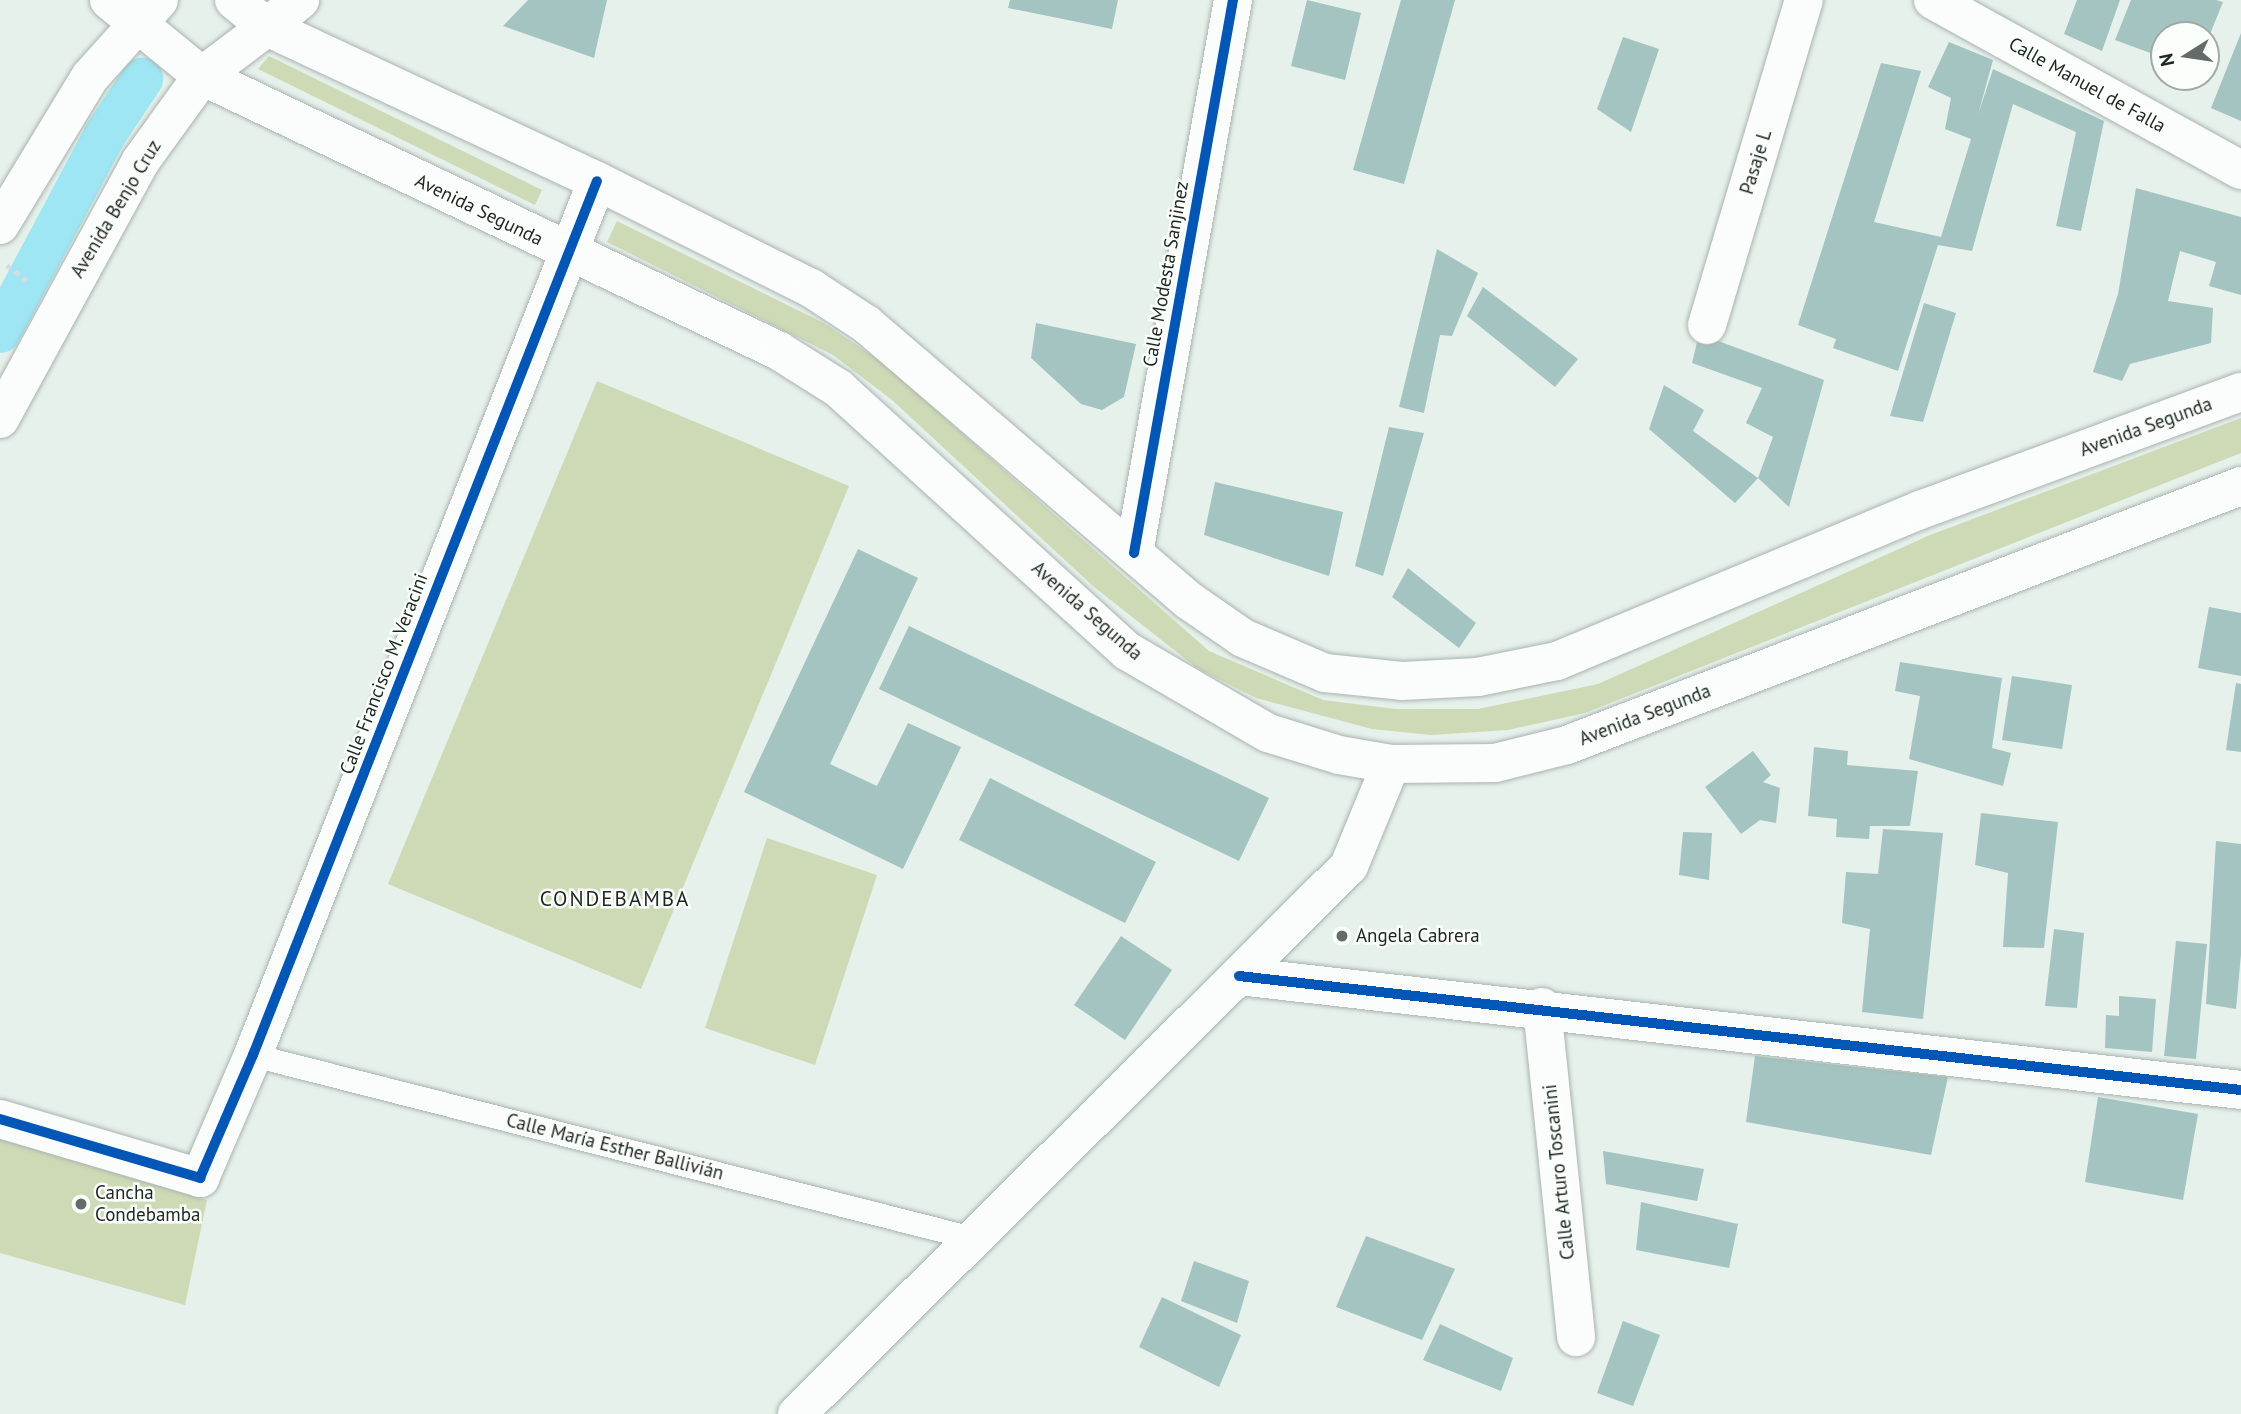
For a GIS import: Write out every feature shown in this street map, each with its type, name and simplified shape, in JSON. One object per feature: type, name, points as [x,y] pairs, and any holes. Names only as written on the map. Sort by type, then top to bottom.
[{"type":"main road","name":"Avenida Segunda","points":[[234,0],[267,27],[597,181],[811,288],[866,324],[1134,554],[1243,638],[1325,673],[1402,681],[1478,677],[1557,661],[1920,510],[2241,392]]},
{"type":"main road","name":"Avenida Benjo Cruz","points":[[0,419],[140,162],[202,76],[300,0]]},
{"type":"main road","name":"Calle Modesta Sanjinez","points":[[1134,554],[1233,0]]},
{"type":"main road","name":"Pasaje L","points":[[1707,325],[1804,0]]},
{"type":"main road","name":"Calle Manuel de Falla","points":[[1933,0],[2241,170]]},
{"type":"main road","name":"Avenida Segunda","points":[[134,8],[202,76],[779,351],[838,388],[1138,658],[1268,733],[1339,755],[1391,764],[1495,763],[1567,745],[2241,486]]},
{"type":"main road","points":[[0,225],[134,8]]},
{"type":"main road","name":"Calle Francisco M. Veracini","points":[[0,1119],[201,1178],[253,1055],[597,181]]},
{"type":"main road","points":[[797,1414],[1349,866],[1391,764]]},
{"type":"main road","points":[[1239,976],[1542,1007],[2241,1090]]},
{"type":"main road","name":"Calle Arturo Toscanini","points":[[1542,1007],[1576,1337]]},
{"type":"lane","name":"Calle María Esther Ballivián","points":[[253,1055],[976,1239]]},
{"type":"path","points":[[1,261],[38,288]]},
{"type":"green space","points":[[269,56],[542,190],[535,205],[258,69]]},
{"type":"green space","points":[[617,221],[824,323],[879,360],[1209,651],[1323,700],[1396,709],[1478,709],[1598,684],[1930,535],[2241,418],[2241,453],[1585,713],[1508,730],[1431,735],[1372,729],[1256,698],[1197,668],[1094,587],[892,400],[833,355],[607,242]]},
{"type":"green space","points":[[597,381],[849,486],[641,989],[388,884]]},
{"type":"green space","points":[[767,838],[877,875],[815,1065],[705,1028]]},
{"type":"green space","points":[[0,1132],[207,1200],[185,1305],[0,1253]]},
{"type":"building","points":[[528,0],[607,0],[594,58],[503,26]]},
{"type":"building","points":[[1010,0],[1118,0],[1112,29],[1008,8]]},
{"type":"building","points":[[1307,0],[1361,13],[1345,80],[1291,66]]},
{"type":"building","points":[[1401,0],[1455,0],[1404,184],[1353,170]]},
{"type":"building","points":[[2077,0],[2120,0],[2102,51],[2064,34]]},
{"type":"building","points":[[2131,0],[2223,2],[2215,21],[2150,21],[2150,53],[2115,40]]},
{"type":"building","points":[[2241,33],[2241,121],[2211,108]]},
{"type":"building","points":[[1623,37],[1659,49],[1631,132],[1597,109]]},
{"type":"building","points":[[1949,42],[1993,60],[1978,115],[1993,69],[2104,121],[2081,231],[2056,226],[2076,132],[2013,104],[1972,251],[1938,245],[1898,371],[1833,348],[1836,339],[1798,325],[1881,63],[1921,71],[1874,222],[1941,237],[1971,139],[1945,129],[1951,98],[1928,87]]},
{"type":"building","points":[[2136,188],[2241,217],[2241,295],[2209,286],[2216,262],[2180,251],[2168,301],[2213,308],[2211,343],[2130,364],[2122,381],[2093,372],[2118,294]]},
{"type":"building","points":[[1437,249],[1478,273],[1452,336],[1440,335],[1424,413],[1399,407]]},
{"type":"building","points":[[1483,287],[1578,359],[1555,387],[1467,316]]},
{"type":"building","points":[[1924,303],[1956,313],[1923,422],[1890,416]]},
{"type":"building","points":[[1036,323],[1136,344],[1124,397],[1102,410],[1081,404],[1031,358]]},
{"type":"building","points":[[1699,334],[1824,380],[1789,507],[1758,478],[1773,437],[1746,423],[1762,388],[1692,363]]},
{"type":"building","points":[[1664,385],[1704,410],[1693,431],[1758,478],[1735,503],[1649,429]]},
{"type":"building","points":[[1389,427],[1424,433],[1383,576],[1355,566]]},
{"type":"building","points":[[1215,482],[1343,512],[1329,576],[1204,535]]},
{"type":"building","points":[[858,549],[918,578],[830,764],[877,786],[908,723],[961,747],[903,869],[744,792]]},
{"type":"building","points":[[1408,568],[1476,623],[1459,648],[1392,597]]},
{"type":"building","points":[[2209,607],[2241,613],[2241,676],[2198,668]]},
{"type":"building","points":[[909,626],[1269,798],[1239,861],[879,689]]},
{"type":"building","points":[[1900,662],[2002,678],[1992,748],[2011,753],[2003,786],[1909,759],[1920,696],[1895,691]]},
{"type":"building","points":[[2012,676],[2072,685],[2062,749],[2002,740]]},
{"type":"building","points":[[2236,683],[2241,684],[2241,752],[2226,750]]},
{"type":"building","points":[[1814,747],[1848,751],[1847,765],[1918,771],[1910,826],[1870,826],[1869,839],[1836,837],[1837,819],[1808,816]]},
{"type":"building","points":[[1753,751],[1771,775],[1763,782],[1780,788],[1776,823],[1760,820],[1741,834],[1705,787]]},
{"type":"building","points":[[990,778],[1156,862],[1125,923],[959,840]]},
{"type":"building","points":[[1981,813],[2058,822],[2044,948],[2003,947],[2008,873],[1975,865]]},
{"type":"building","points":[[1883,829],[1943,833],[1923,1019],[1862,1012],[1870,929],[1842,923],[1846,872],[1878,874]]},
{"type":"building","points":[[1683,832],[1712,833],[1709,880],[1679,875]]},
{"type":"building","points":[[2216,841],[2241,844],[2241,954],[2236,1009],[2206,1004]]},
{"type":"building","points":[[2054,929],[2084,933],[2077,1008],[2045,1006]]},
{"type":"building","points":[[1121,936],[1172,970],[1125,1040],[1074,1005]]},
{"type":"building","points":[[2176,941],[2207,944],[2196,1059],[2164,1056]]},
{"type":"building","points":[[2119,996],[2156,999],[2152,1052],[2105,1048],[2106,1015],[2119,1016]]},
{"type":"building","points":[[1755,1056],[1948,1077],[1931,1155],[1746,1122]]},
{"type":"building","points":[[2098,1097],[2198,1114],[2183,1200],[2085,1182]]},
{"type":"building","points":[[1603,1151],[1704,1169],[1697,1201],[1606,1184]]},
{"type":"building","points":[[1641,1202],[1738,1224],[1729,1268],[1636,1250]]},
{"type":"building","points":[[1366,1236],[1455,1269],[1422,1340],[1336,1307]]},
{"type":"building","points":[[1194,1261],[1249,1281],[1237,1323],[1181,1301]]},
{"type":"building","points":[[1162,1297],[1241,1335],[1219,1387],[1139,1347]]},
{"type":"building","points":[[1623,1321],[1660,1335],[1633,1406],[1597,1393]]},
{"type":"building","points":[[1440,1324],[1513,1358],[1501,1391],[1423,1360]]},
{"type":"waterway","points":[[0,332],[104,136],[142,79]]},
{"type":"cycle path","points":[[1134,553],[1233,0]]},
{"type":"cycle path","points":[[0,1119],[200,1178],[253,1055],[597,181]]},
{"type":"cycle path","points":[[1239,976],[2241,1090]]},
{"type":"place","name":"Angela Cabrera","points":[[1342,936]]},
{"type":"place","name":"Cancha Condebamba","points":[[81,1204]]},
{"type":"district","name":"CONDEBAMBA","points":[[615,899]]}]
